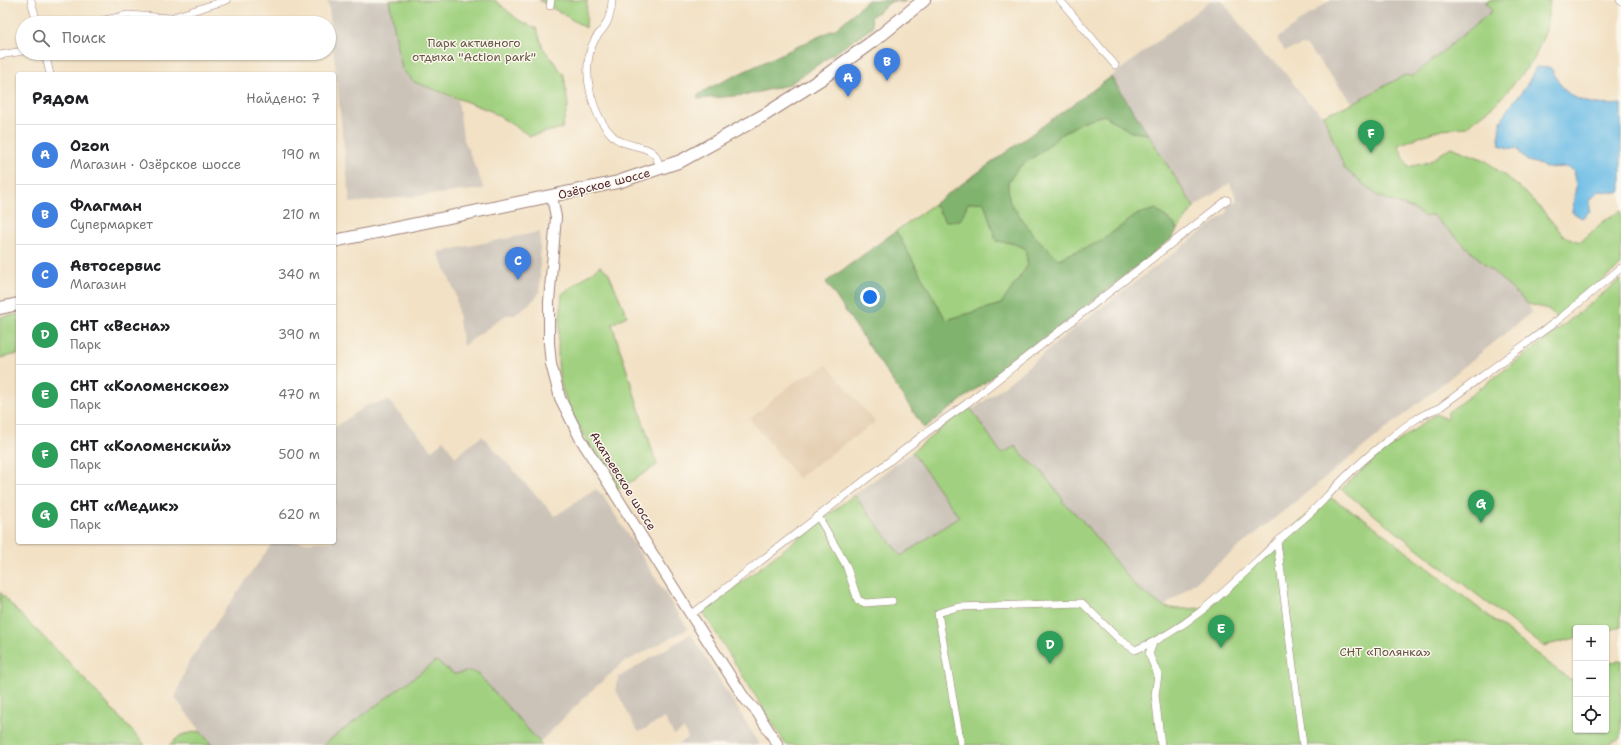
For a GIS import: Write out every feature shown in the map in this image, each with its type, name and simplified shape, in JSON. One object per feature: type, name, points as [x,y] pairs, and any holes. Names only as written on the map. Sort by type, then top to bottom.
[{"type":"main road","name":"Озёрское шоссе","points":[[336,241],[552,197],[618,182],[661,169],[681,161],[721,139],[821,79],[859,52],[924,0]]},
{"type":"main road","name":"Акатьевское шоссе","points":[[552,197],[556,217],[549,302],[549,343],[551,364],[560,398],[580,438],[691,615],[745,699],[757,712],[778,745]]},
{"type":"main road","points":[[0,308],[16,304]]},
{"type":"street","points":[[31,0],[35,16]]},
{"type":"street","points":[[176,16],[227,0]]},
{"type":"street","points":[[612,0],[606,25],[594,40],[589,54],[587,81],[591,95],[603,124],[614,137],[624,144],[646,149],[654,154],[661,169]]},
{"type":"street","points":[[1060,0],[1114,65]]},
{"type":"street","points":[[123,16],[142,16]]},
{"type":"street","points":[[0,55],[16,52]]},
{"type":"street","points":[[47,60],[50,72]]},
{"type":"street","points":[[691,615],[818,516],[973,399],[1227,200]]},
{"type":"street","points":[[960,745],[938,613],[958,607],[1082,603],[1119,639],[1135,650],[1153,643],[1179,629],[1206,608],[1328,496],[1356,465],[1372,451],[1422,414],[1439,408],[1558,320],[1621,268]]},
{"type":"street","points":[[818,516],[846,564],[858,600],[865,603],[892,601]]},
{"type":"street","points":[[1277,542],[1303,745]]},
{"type":"street","points":[[1153,643],[1149,654],[1158,675],[1155,695],[1161,745]]},
{"type":"shaded area","points":[[328,0],[389,0],[402,69],[414,82],[458,100],[463,137],[484,189],[350,203],[335,60],[336,60],[336,16],[330,16]]},
{"type":"shaded area","points":[[1211,0],[1222,0],[1263,56],[1278,64],[1307,101],[1323,115],[1333,137],[1378,196],[1413,209],[1425,217],[1432,215],[1528,304],[1532,312],[1164,607],[1136,587],[1081,519],[1061,501],[1040,470],[1022,455],[1015,446],[1003,454],[972,410],[1002,388],[1072,330],[1228,212],[1226,208],[1237,200],[1230,183],[1194,207],[1111,77]]},
{"type":"shaded area","points":[[1330,0],[1489,0],[1486,2],[1492,11],[1413,76],[1375,90],[1353,103],[1307,46],[1303,45],[1285,51],[1277,39]]},
{"type":"shaded area","points":[[540,232],[540,290],[537,297],[515,315],[506,315],[463,346],[455,292],[438,252]]},
{"type":"shaded area","points":[[827,365],[875,422],[798,478],[750,419],[794,382]]},
{"type":"shaded area","points":[[389,401],[432,450],[444,440],[455,457],[482,436],[555,516],[596,489],[603,496],[688,629],[623,663],[592,690],[539,743],[479,675],[471,671],[454,674],[436,661],[323,745],[212,745],[175,698],[188,663],[272,544],[336,544],[336,427],[367,405]]},
{"type":"shaded area","points":[[912,452],[959,517],[901,556],[854,495]]},
{"type":"shaded area","points":[[691,634],[760,745],[677,745],[688,738],[684,729],[674,735],[665,718],[639,732],[635,727],[616,690],[616,684],[619,677]]},
{"type":"green space","name":"Парк активного отдыха \"Action park\"","points":[[389,0],[495,0],[517,19],[537,29],[543,48],[564,75],[568,106],[562,128],[530,136],[491,111],[414,82],[402,69]]},
{"type":"green space","points":[[539,0],[587,0],[586,28]]},
{"type":"green space","points":[[868,0],[906,0],[903,2],[892,1],[871,17],[873,27],[788,85],[747,95],[698,99],[698,95],[709,88],[837,28]]},
{"type":"green space","points":[[1489,0],[1550,0],[1546,30],[1534,59],[1507,92],[1491,108],[1466,127],[1441,129],[1398,145],[1408,167],[1429,162],[1451,147],[1485,160],[1519,187],[1537,204],[1564,236],[1580,242],[1609,217],[1621,211],[1621,265],[1556,318],[1548,309],[1528,304],[1432,215],[1425,217],[1413,209],[1378,196],[1345,169],[1323,115],[1353,103],[1405,75],[1413,76],[1492,11],[1486,2]]},
{"type":"green space","points":[[1111,77],[1148,134],[1131,132],[1104,115],[1084,121],[1062,134],[1041,152],[1019,167],[1008,182],[1009,201],[1032,233],[1058,259],[1099,242],[1138,214],[1156,209],[1175,225],[1177,231],[1171,239],[1077,314],[924,428],[826,282],[896,231],[946,320],[1001,304],[1028,265],[1025,248],[1012,243],[996,241],[984,202],[968,203],[960,221],[945,221],[934,204]]},
{"type":"green space","points":[[1104,115],[1131,132],[1148,134],[1194,207],[1177,231],[1175,225],[1164,215],[1138,214],[1099,242],[1058,259],[1032,233],[1009,201],[1008,182],[1019,167],[1041,152],[1062,134],[1084,121]]},
{"type":"green space","points":[[984,202],[996,241],[1012,243],[1025,248],[1028,265],[1001,304],[946,320],[896,231],[934,204],[945,221],[968,203]]},
{"type":"green space","points":[[600,266],[608,272],[627,316],[612,324],[657,465],[618,490],[572,414],[562,388],[558,367],[558,342],[562,294]]},
{"type":"green space","points":[[1621,279],[1621,627],[1609,630],[1609,625],[1573,625],[1573,639],[1543,646],[1341,489],[1377,457],[1436,414],[1446,419],[1448,412],[1545,340]]},
{"type":"green space","points":[[16,314],[16,354],[0,358],[0,317]]},
{"type":"green space","name":"СНТ «Полянка»","points":[[969,406],[1002,454],[1015,446],[1022,455],[1040,470],[1063,499],[1062,501],[1081,519],[1136,587],[1164,607],[1178,609],[1206,608],[1328,496],[1365,519],[1570,680],[1573,678],[1573,733],[1609,733],[1609,662],[1621,661],[1621,738],[1605,745],[786,745],[703,612],[854,495],[901,556],[959,517],[912,452]]},
{"type":"green space","points":[[0,592],[15,609],[65,658],[145,745],[0,745]]},
{"type":"green space","points":[[436,661],[454,674],[471,671],[479,675],[542,745],[323,745]]},
{"type":"green space","points":[[200,731],[212,745],[169,745],[181,735]]},
{"type":"water","points":[[1536,67],[1551,68],[1564,90],[1585,102],[1607,105],[1621,104],[1621,191],[1619,193],[1599,191],[1590,200],[1590,211],[1582,218],[1572,212],[1576,186],[1573,170],[1565,167],[1545,168],[1537,163],[1524,159],[1518,149],[1500,145],[1499,135],[1502,120],[1526,86]]},
{"type":"place","name":"Флагман","points":[[887,81]]},
{"type":"place","name":"Ozon","points":[[848,97]]},
{"type":"place","name":"СНТ «Коломенский»","points":[[1371,153]]},
{"type":"place","name":"Автосервис","points":[[518,280]]},
{"type":"place","name":"СНТ «Медик»","points":[[1481,523]]},
{"type":"place","name":"СНТ «Коломенское»","points":[[1221,648]]},
{"type":"place","name":"СНТ «Весна»","points":[[1050,664]]}]
